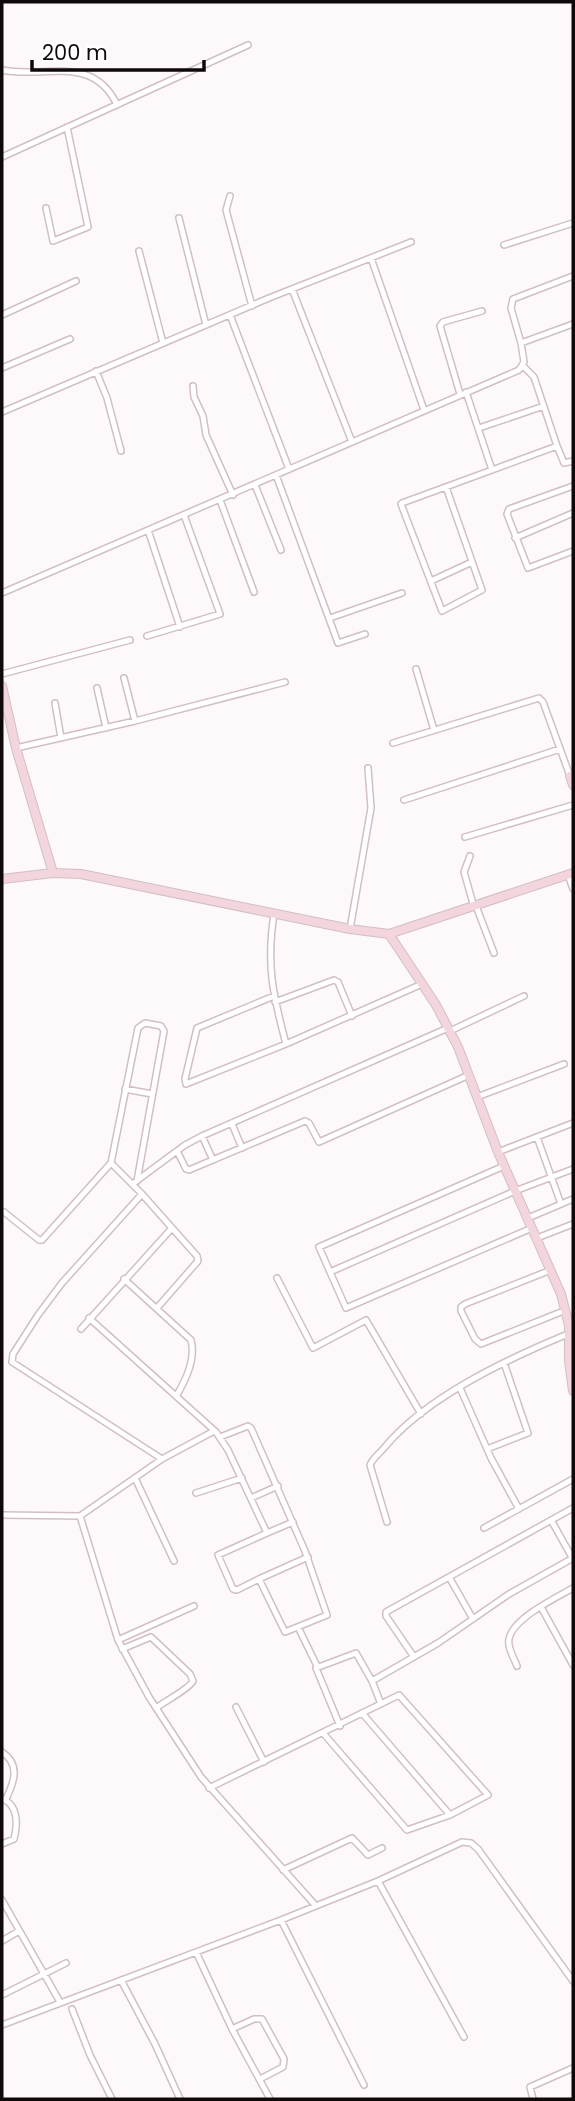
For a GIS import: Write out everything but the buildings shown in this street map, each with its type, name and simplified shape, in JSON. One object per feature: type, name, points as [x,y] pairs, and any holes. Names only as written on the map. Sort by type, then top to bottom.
[{"type":"street","points":[[2,156],[247,45]]},
{"type":"street","points":[[2,70],[70,71],[104,85],[117,105]]},
{"type":"street","points":[[46,208],[53,241],[88,227],[67,127]]},
{"type":"street","points":[[230,196],[226,210],[252,306]]},
{"type":"street","points":[[179,218],[206,325]]},
{"type":"street","points":[[504,245],[573,223]]},
{"type":"street","points":[[2,412],[292,289],[411,242]]},
{"type":"street","points":[[139,251],[163,343]]},
{"type":"street","points":[[371,258],[424,410]]},
{"type":"street","points":[[573,276],[513,299],[511,308],[521,343],[523,366],[534,377],[564,463],[573,461]]},
{"type":"street","points":[[2,315],[76,281]]},
{"type":"street","points":[[292,289],[352,442]]},
{"type":"street","points":[[482,311],[442,322],[440,326],[492,470]]},
{"type":"street","points":[[230,315],[289,469]]},
{"type":"street","points":[[521,343],[573,324]]},
{"type":"street","points":[[2,368],[70,339]]},
{"type":"street","points":[[2,593],[233,495],[506,376],[523,366]]},
{"type":"street","points":[[96,371],[107,398],[121,451]]},
{"type":"street","points":[[193,386],[206,435],[233,495]]},
{"type":"street","points":[[479,428],[544,405]]},
{"type":"street","points":[[446,487],[482,590],[441,610],[401,504],[446,487],[557,446]]},
{"type":"street","points":[[276,475],[339,643],[365,634]]},
{"type":"street","points":[[255,485],[281,550]]},
{"type":"street","points":[[573,486],[509,509],[507,516],[529,568],[573,551]]},
{"type":"street","points":[[220,500],[254,592]]},
{"type":"street","points":[[515,538],[573,513]]},
{"type":"street","points":[[147,636],[218,616],[220,612],[184,515]]},
{"type":"street","points":[[148,530],[180,627]]},
{"type":"street","points":[[431,581],[472,562]]},
{"type":"street","points":[[330,618],[402,593]]},
{"type":"street","points":[[2,674],[130,640]]},
{"type":"street","points":[[416,669],[434,730]]},
{"type":"street","points":[[124,678],[135,721]]},
{"type":"street","points":[[16,748],[106,729],[285,682]]},
{"type":"street","points":[[2,686],[16,748],[53,873]]},
{"type":"street","points":[[97,688],[106,729]]},
{"type":"street","points":[[393,743],[539,698],[543,702],[572,778]]},
{"type":"street","points":[[55,703],[61,738]]},
{"type":"street","points":[[404,800],[560,749]]},
{"type":"street","points":[[350,929],[370,808],[368,768]]},
{"type":"street","points":[[466,836],[573,804]]},
{"type":"street","points":[[470,856],[464,872],[494,953]]},
{"type":"street","points":[[2,879],[53,873],[110,879],[350,929],[389,934],[571,874],[573,889]]},
{"type":"street","points":[[274,914],[269,948],[274,999],[286,1044]]},
{"type":"street","points":[[389,934],[449,1029],[498,1152],[551,1270],[569,1316],[569,1371],[573,1391]]},
{"type":"street","points":[[352,1016],[338,982],[334,980],[197,1028],[184,1083],[189,1084],[286,1044],[352,1016],[422,984]]},
{"type":"street","points":[[134,1183],[202,1136],[524,996]]},
{"type":"street","points":[[4,1212],[39,1240],[43,1239],[111,1163],[138,1026],[145,1023],[161,1026],[164,1031],[134,1183]]},
{"type":"street","points":[[477,1097],[564,1065]]},
{"type":"street","points":[[177,1152],[188,1170],[305,1121],[309,1123],[319,1142],[469,1075]]},
{"type":"street","points":[[125,1089],[152,1094]]},
{"type":"street","points":[[232,1124],[242,1148]]},
{"type":"street","points":[[498,1152],[573,1126]]},
{"type":"street","points":[[202,1136],[213,1160]]},
{"type":"street","points":[[537,1137],[561,1204]]},
{"type":"street","points":[[111,1163],[134,1183],[197,1256],[198,1261],[157,1308]]},
{"type":"street","points":[[504,1166],[319,1247],[346,1308],[532,1228]]},
{"type":"street","points":[[330,1272],[515,1191],[573,1169]]},
{"type":"street","points":[[142,1194],[48,1299],[13,1354],[12,1362],[162,1459]]},
{"type":"street","points":[[528,1218],[573,1199]]},
{"type":"street","points":[[537,1238],[573,1224]]},
{"type":"street","points":[[80,1329],[172,1228]]},
{"type":"street","points":[[551,1270],[465,1304],[460,1307],[461,1311],[475,1339],[484,1344],[569,1316]]},
{"type":"street","points":[[277,1278],[313,1348],[366,1320],[421,1414]]},
{"type":"street","points":[[124,1279],[189,1337],[192,1343],[189,1369],[177,1395]]},
{"type":"street","points":[[89,1318],[177,1395],[219,1437],[242,1478],[267,1533]]},
{"type":"street","points":[[387,1522],[370,1463],[397,1433],[460,1388],[504,1363],[568,1334]]},
{"type":"street","points":[[487,1449],[528,1433],[504,1363]]},
{"type":"street","points":[[460,1388],[487,1449],[519,1509]]},
{"type":"street","points":[[219,1437],[251,1427],[308,1557],[328,1613],[287,1632],[283,1631],[259,1579]]},
{"type":"street","points":[[2,1515],[80,1516],[162,1459],[214,1431]]},
{"type":"street","points":[[135,1478],[174,1560]]},
{"type":"street","points":[[196,1493],[242,1478]]},
{"type":"street","points":[[484,1528],[573,1479]]},
{"type":"street","points":[[251,1498],[278,1486]]},
{"type":"street","points":[[414,1657],[386,1616],[386,1612],[573,1508]]},
{"type":"street","points":[[80,1516],[118,1640],[156,1708],[209,1788],[316,1906]]},
{"type":"street","points":[[372,1681],[414,1657],[509,1594],[573,1559],[551,1520]]},
{"type":"street","points":[[293,1522],[218,1555],[234,1590],[308,1557]]},
{"type":"street","points":[[449,1577],[473,1619]]},
{"type":"street","points":[[517,1666],[509,1637],[521,1622],[573,1588]]},
{"type":"street","points":[[118,1640],[194,1606]]},
{"type":"street","points":[[541,1607],[573,1665]]},
{"type":"street","points":[[298,1627],[340,1726]]},
{"type":"street","points":[[122,1650],[151,1637],[190,1674],[193,1681],[191,1685],[156,1708]]},
{"type":"street","points":[[317,1667],[356,1653],[381,1704]]},
{"type":"street","points":[[209,1788],[362,1713],[400,1696],[487,1792],[487,1797],[450,1815],[407,1830],[323,1733]]},
{"type":"street","points":[[236,1707],[264,1762]]},
{"type":"street","points":[[362,1713],[450,1815]]},
{"type":"street","points":[[2,1752],[10,1758],[15,1772],[13,1785],[4,1799],[14,1809],[17,1827],[14,1839],[2,1844]]},
{"type":"street","points":[[283,1871],[352,1838],[368,1855],[382,1849]]},
{"type":"street","points":[[2,2025],[281,1920],[378,1881],[462,1842],[471,1843],[478,1849],[573,1981]]},
{"type":"street","points":[[378,1881],[464,2037]]},
{"type":"street","points":[[2,1899],[60,2002]]},
{"type":"street","points":[[281,1920],[364,2085]]},
{"type":"street","points":[[2,1941],[19,1931]]},
{"type":"street","points":[[196,1952],[232,2029],[270,2099]]},
{"type":"street","points":[[2,1996],[66,1963]]},
{"type":"street","points":[[121,1980],[180,2099]]},
{"type":"street","points":[[72,2009],[90,2055],[112,2099]]},
{"type":"street","points":[[232,2029],[254,2020],[262,2020],[284,2059],[282,2067],[260,2079]]},
{"type":"street","points":[[533,2099],[530,2087],[571,2069],[573,2077]]}]
